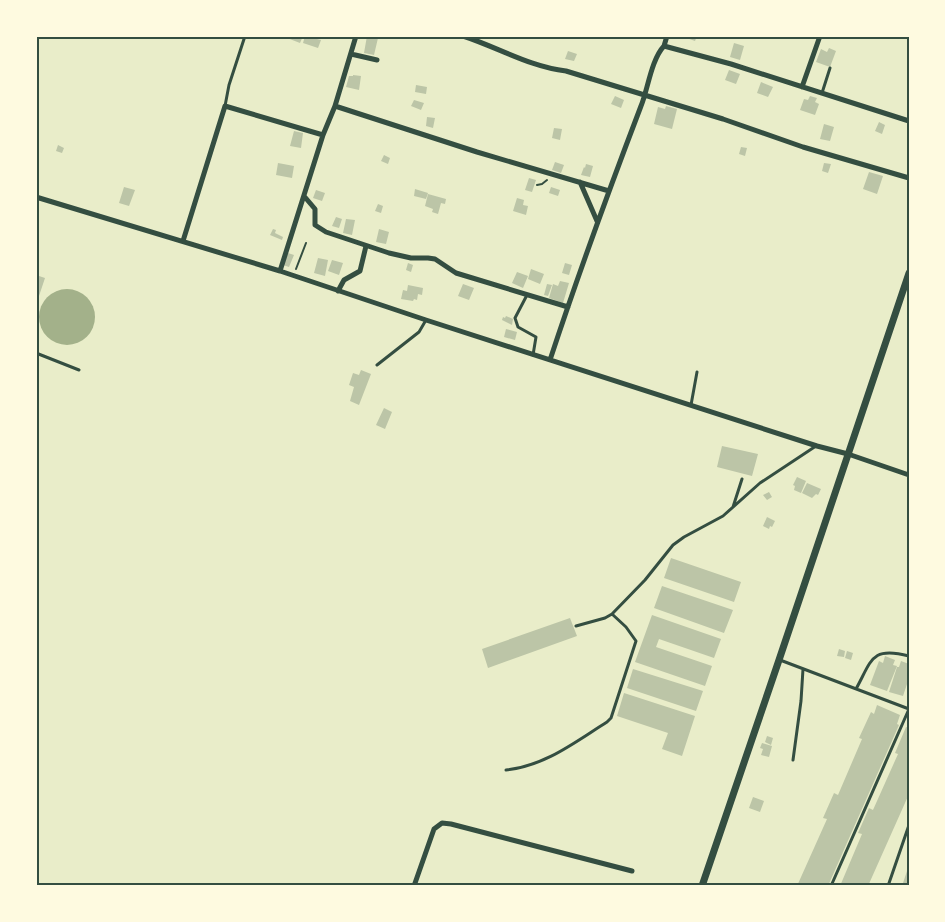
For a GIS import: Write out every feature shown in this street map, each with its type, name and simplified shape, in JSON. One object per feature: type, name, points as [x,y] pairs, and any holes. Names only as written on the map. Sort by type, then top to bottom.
[{"type":"street","points":[[280,272],[356,36]]},
{"type":"street","points":[[463,36],[483,42],[546,68],[566,71],[723,119],[803,147],[909,178]]},
{"type":"street","points":[[550,360],[645,95],[655,62],[667,36]]},
{"type":"street","points":[[802,87],[820,36]]},
{"type":"street","points":[[664,46],[731,64],[909,121]]},
{"type":"street","points":[[351,54],[377,60]]},
{"type":"street","points":[[183,241],[225,106],[323,135]]},
{"type":"street","points":[[335,106],[476,152],[609,191]]},
{"type":"street","points":[[580,182],[598,222]]},
{"type":"street","points":[[304,196],[315,209],[314,223],[317,228],[388,253],[411,258],[435,259],[456,273],[568,307]]},
{"type":"street","points":[[36,197],[293,276],[909,475]]},
{"type":"street","points":[[338,291],[344,280],[360,270],[366,246]]},
{"type":"street","points":[[702,886],[780,660],[909,273]]},
{"type":"street","points":[[414,886],[434,829],[442,823],[632,871]]},
{"type":"lane","points":[[225,106],[229,85],[245,36]]},
{"type":"lane","points":[[822,94],[830,68]]},
{"type":"lane","points":[[527,295],[515,318],[518,327],[536,338],[533,355]]},
{"type":"lane","points":[[377,365],[419,332],[426,320]]},
{"type":"lane","points":[[36,353],[79,370]]},
{"type":"lane","points":[[691,405],[697,372]]},
{"type":"lane","points":[[576,626],[605,618],[612,614],[645,580],[673,545],[684,537],[717,520],[760,483],[817,446]]},
{"type":"lane","points":[[732,509],[742,479]]},
{"type":"lane","points":[[506,770],[543,762],[611,718],[636,641],[626,627],[612,614]]},
{"type":"lane","points":[[856,689],[873,658],[886,652],[909,656]]},
{"type":"lane","points":[[780,660],[909,709],[831,886]]},
{"type":"lane","points":[[792,760],[801,701],[803,669]]},
{"type":"lane","points":[[888,886],[909,824]]},
{"type":"path","points":[[293,276],[306,242]]},
{"type":"shaded area","points":[[62,289],[72,289],[87,297],[93,306],[95,317],[93,328],[87,337],[72,345],[62,345],[51,340],[44,333],[39,322],[39,312],[44,301],[51,294]]},
{"type":"building","points":[[282,36],[303,36],[300,43]]},
{"type":"building","points":[[305,36],[321,40],[318,48],[303,43]]},
{"type":"building","points":[[367,36],[378,38],[374,55],[364,53]]},
{"type":"building","points":[[681,36],[697,36],[695,41]]},
{"type":"building","points":[[734,43],[744,46],[740,60],[730,57]]},
{"type":"building","points":[[829,48],[836,51],[830,67],[816,62],[821,49],[827,52]]},
{"type":"building","points":[[568,51],[577,54],[574,61],[565,59]]},
{"type":"building","points":[[729,70],[740,74],[736,84],[725,80]]},
{"type":"building","points":[[349,76],[361,76],[359,90],[346,87]]},
{"type":"building","points":[[761,82],[773,87],[768,97],[757,93]]},
{"type":"building","points":[[416,85],[427,87],[426,94],[415,92]]},
{"type":"building","points":[[615,96],[624,100],[621,108],[611,104]]},
{"type":"building","points":[[810,96],[817,98],[815,102],[819,104],[815,115],[800,110],[804,99],[808,100]]},
{"type":"building","points":[[414,100],[424,103],[421,110],[411,106]]},
{"type":"building","points":[[666,106],[677,109],[672,129],[654,124],[658,107],[665,109]]},
{"type":"building","points":[[427,117],[435,118],[433,128],[426,126]]},
{"type":"building","points":[[879,122],[885,125],[882,134],[875,131]]},
{"type":"building","points":[[824,124],[834,127],[830,141],[820,139]]},
{"type":"building","points":[[554,128],[562,129],[560,140],[552,138]]},
{"type":"building","points":[[294,131],[303,133],[301,148],[290,146]]},
{"type":"building","points":[[58,145],[64,148],[62,153],[56,151]]},
{"type":"building","points":[[741,147],[747,148],[745,156],[739,154]]},
{"type":"building","points":[[384,155],[390,158],[388,164],[381,161]]},
{"type":"building","points":[[555,162],[564,165],[561,173],[552,170]]},
{"type":"building","points":[[278,163],[294,166],[292,178],[276,175]]},
{"type":"building","points":[[824,163],[831,164],[828,173],[822,171]]},
{"type":"building","points":[[586,164],[593,166],[590,177],[581,175]]},
{"type":"building","points":[[869,172],[883,176],[877,194],[863,189]]},
{"type":"building","points":[[529,178],[536,180],[532,192],[525,190]]},
{"type":"building","points":[[124,187],[135,190],[129,206],[119,203]]},
{"type":"building","points":[[551,187],[560,190],[558,196],[549,193]]},
{"type":"building","points":[[415,189],[428,193],[426,199],[414,196]]},
{"type":"building","points":[[316,190],[325,193],[322,201],[313,198]]},
{"type":"building","points":[[428,194],[446,199],[445,204],[441,203],[438,214],[432,212],[433,209],[425,206]]},
{"type":"building","points":[[517,198],[524,200],[523,205],[528,206],[526,215],[513,211]]},
{"type":"building","points":[[378,204],[383,206],[381,213],[375,211]]},
{"type":"building","points":[[336,217],[342,219],[339,228],[332,226]]},
{"type":"building","points":[[346,219],[355,220],[352,235],[343,233]]},
{"type":"building","points":[[273,229],[276,230],[275,233],[283,237],[282,240],[270,235]]},
{"type":"building","points":[[379,229],[389,232],[386,244],[376,242]]},
{"type":"building","points":[[288,253],[294,255],[289,267],[283,265]]},
{"type":"building","points":[[318,258],[328,260],[325,276],[314,273]]},
{"type":"building","points":[[332,260],[343,263],[339,275],[328,271]]},
{"type":"building","points":[[408,263],[413,265],[411,272],[406,270]]},
{"type":"building","points":[[565,263],[572,265],[569,275],[562,273]]},
{"type":"building","points":[[531,269],[544,274],[540,284],[528,279]]},
{"type":"building","points":[[517,272],[528,276],[523,288],[512,283]]},
{"type":"building","points":[[36,275],[45,278],[37,302],[36,302]]},
{"type":"building","points":[[560,281],[569,283],[563,303],[549,298],[553,284],[558,286]]},
{"type":"building","points":[[463,284],[474,288],[469,300],[458,296]]},
{"type":"building","points":[[547,284],[552,285],[548,296],[544,295]]},
{"type":"building","points":[[408,285],[423,288],[422,295],[418,294],[417,300],[401,299],[403,290],[407,291]]},
{"type":"building","points":[[506,316],[513,319],[512,325],[502,320]]},
{"type":"building","points":[[506,329],[517,332],[515,340],[504,337]]},
{"type":"building","points":[[361,370],[371,374],[359,405],[350,401],[354,387],[349,385],[353,373],[359,375]]},
{"type":"building","points":[[384,408],[392,412],[385,429],[376,425]]},
{"type":"building","points":[[722,446],[758,454],[752,476],[717,467]]},
{"type":"building","points":[[797,477],[806,481],[801,493],[794,490],[795,486],[793,485]]},
{"type":"building","points":[[807,483],[821,489],[818,495],[816,494],[812,498],[802,493]]},
{"type":"building","points":[[769,492],[772,497],[767,500],[763,495]]},
{"type":"building","points":[[767,517],[775,521],[769,529],[763,526]]},
{"type":"building","points":[[671,558],[741,582],[734,602],[664,578]]},
{"type":"building","points":[[662,586],[733,610],[724,633],[654,608]]},
{"type":"building","points":[[652,615],[721,639],[714,658],[659,639],[656,647],[712,666],[705,686],[635,662]]},
{"type":"building","points":[[570,618],[577,636],[488,668],[482,649]]},
{"type":"building","points":[[839,649],[845,651],[844,657],[837,656]]},
{"type":"building","points":[[847,651],[853,653],[851,660],[845,658]]},
{"type":"building","points":[[885,656],[895,660],[893,665],[897,666],[887,691],[870,685],[879,661],[883,663]]},
{"type":"building","points":[[901,661],[909,664],[909,678],[903,696],[889,692],[897,667],[899,667]]},
{"type":"building","points":[[633,669],[703,691],[696,711],[627,688]]},
{"type":"building","points":[[624,693],[695,716],[682,756],[662,749],[668,733],[617,716]]},
{"type":"building","points":[[877,705],[900,715],[897,724],[899,725],[828,886],[797,886],[827,819],[823,818],[834,793],[838,795],[862,739],[859,738],[871,712],[874,714]]},
{"type":"building","points":[[906,727],[909,728],[909,794],[868,886],[840,886],[862,834],[858,833],[869,808],[873,810],[898,754],[895,753]]},
{"type":"building","points":[[767,736],[773,738],[771,745],[765,742]]},
{"type":"building","points":[[762,743],[772,746],[769,757],[761,755],[763,749],[760,748]]},
{"type":"building","points":[[753,797],[764,801],[760,812],[749,808]]},
{"type":"building","points":[[908,868],[909,886],[902,886]]}]
